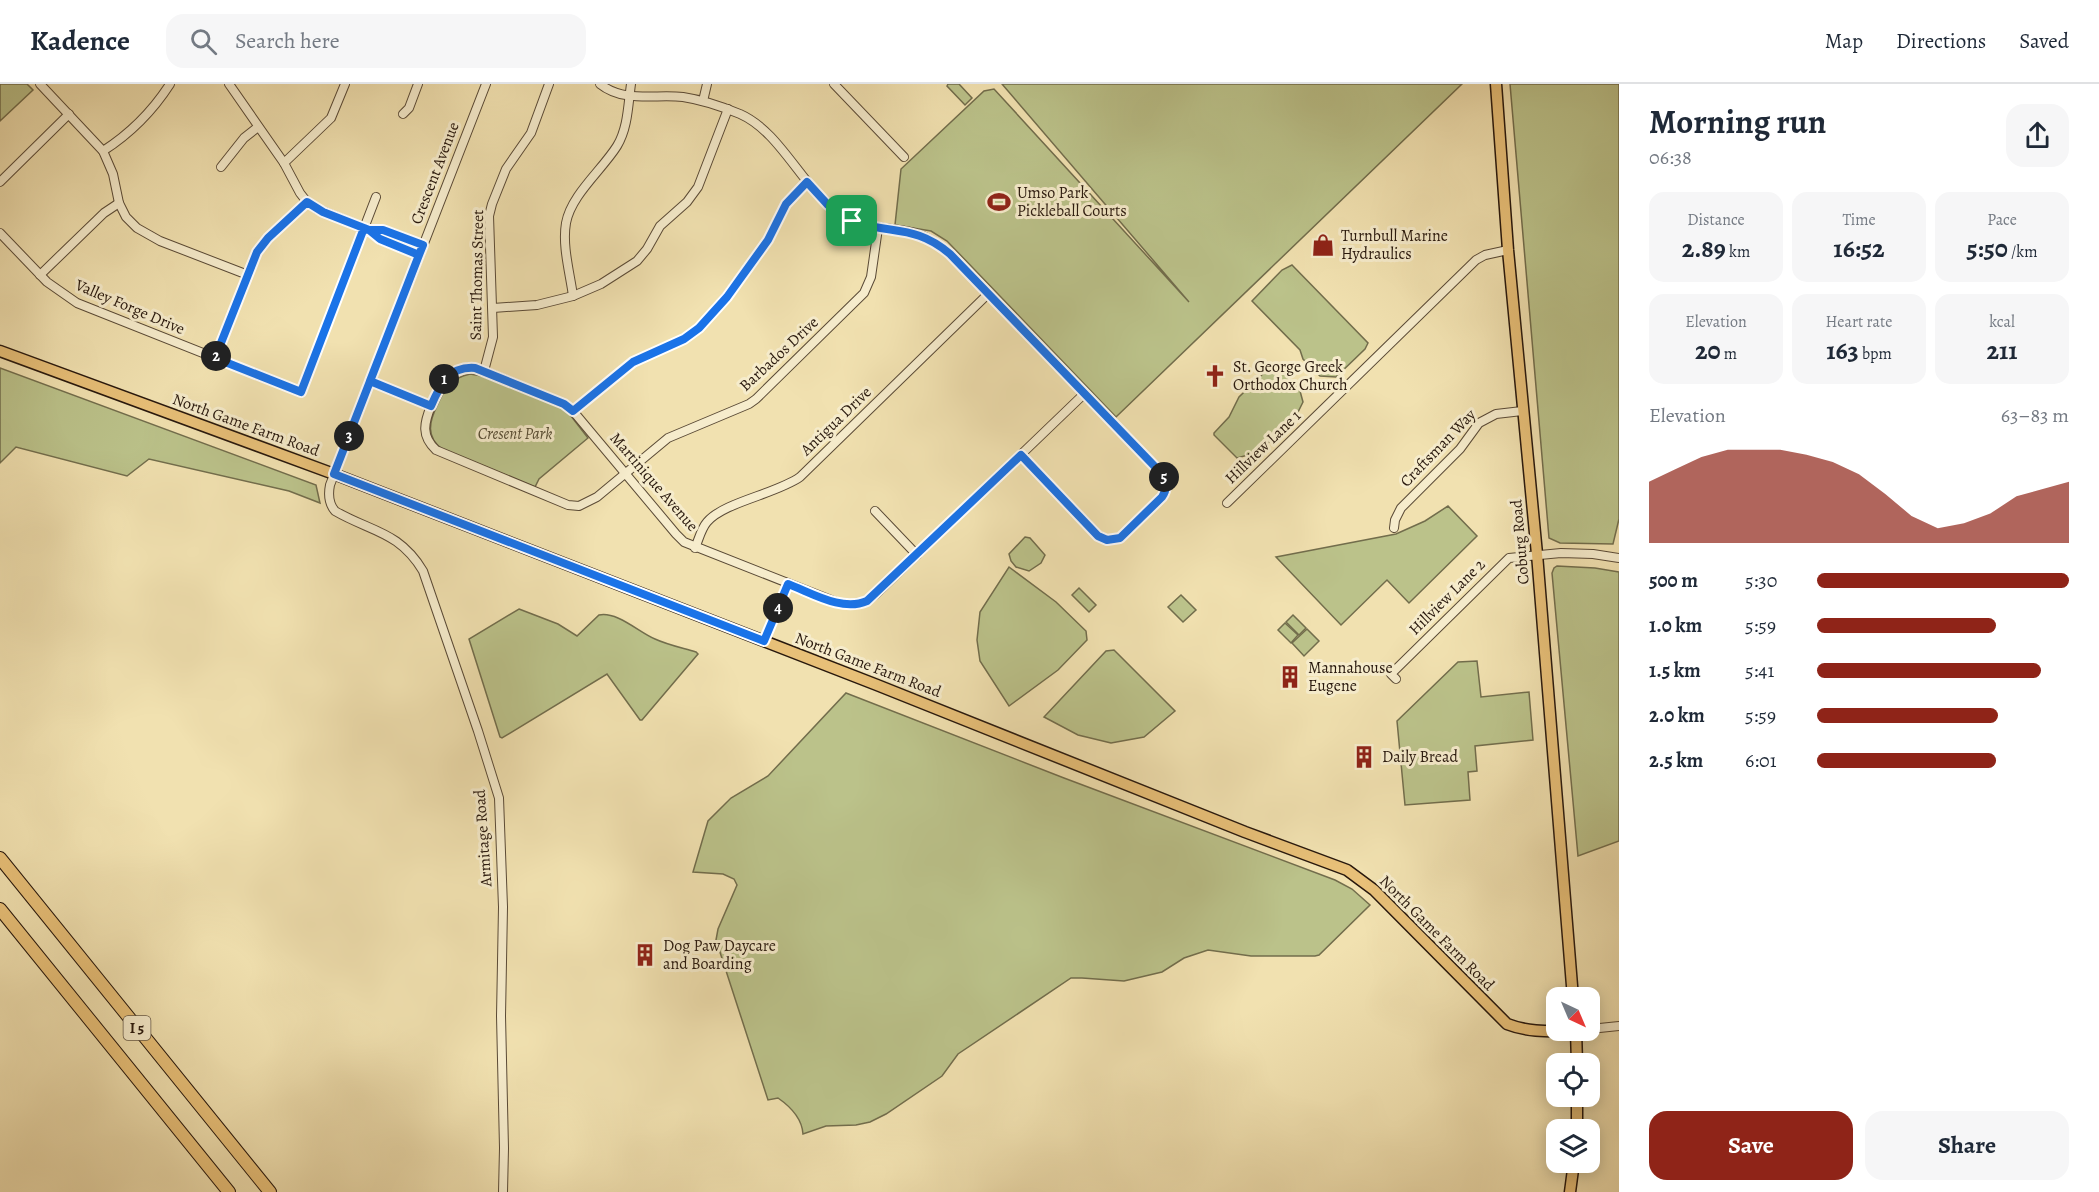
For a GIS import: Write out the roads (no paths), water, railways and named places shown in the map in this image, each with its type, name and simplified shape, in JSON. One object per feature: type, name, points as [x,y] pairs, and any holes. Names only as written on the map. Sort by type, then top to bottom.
[{"type":"highway","name":"I 5","points":[[3,862],[270,1192]]},
{"type":"highway","name":"I 5","points":[[0,909],[229,1192]]},
{"type":"main road","name":"Coburg Road","points":[[1496,84],[1508,250],[1537,554],[1572,987]]},
{"type":"main road","name":"North Game Farm Road","points":[[0,351],[334,474],[1347,870],[1374,890],[1507,1024],[1523,1030],[1546,1032]]},
{"type":"main road","points":[[1570,1192],[1573,1173]]},
{"type":"street","points":[[40,84],[103,151],[113,174],[119,203],[126,217],[145,234],[248,275]]},
{"type":"street","points":[[103,151],[144,120],[170,84]]},
{"type":"street","points":[[229,84],[307,202],[323,212],[367,229],[380,239],[419,255]]},
{"type":"street","points":[[284,164],[331,118],[345,84]]},
{"type":"street","points":[[403,114],[409,108],[418,84]]},
{"type":"street","name":"Crescent Avenue","points":[[334,474],[486,84]]},
{"type":"street","name":"Saint Thomas Street","points":[[484,371],[493,342],[490,208],[506,169],[531,134],[549,84]]},
{"type":"street","points":[[600,84],[612,93],[629,96],[667,96],[703,102],[750,119],[762,128],[828,205],[845,217],[864,225],[913,232],[938,244],[1163,475],[1166,489],[1162,497],[1120,538],[1107,540],[1098,536],[1021,455]]},
{"type":"street","points":[[573,296],[566,243],[567,218],[575,202],[617,146],[624,129],[631,84]]},
{"type":"street","points":[[703,102],[707,84]]},
{"type":"street","points":[[838,86],[904,157]]},
{"type":"street","points":[[493,308],[546,303],[573,296],[606,281],[637,261],[660,226],[691,197],[702,180],[728,110]]},
{"type":"street","points":[[0,182],[69,114]]},
{"type":"street","points":[[221,167],[244,138],[258,127]]},
{"type":"street","points":[[573,411],[633,362],[684,339],[699,328],[727,297],[768,240],[786,204],[807,182]]},
{"type":"street","points":[[367,229],[376,197]]},
{"type":"street","points":[[215,358],[257,252],[307,202]]},
{"type":"street","points":[[40,274],[104,213],[119,203]]},
{"type":"street","name":"Barbados Drive","points":[[431,406],[424,424],[426,440],[438,452],[572,506],[579,506],[592,500],[668,438],[753,401],[859,299],[867,288],[871,277],[878,228]]},
{"type":"street","points":[[367,229],[383,230],[423,245]]},
{"type":"street","name":"Valley Forge Drive","points":[[0,233],[61,294],[90,310],[301,392],[367,229]]},
{"type":"street","name":"Hillview Lane 1","points":[[1227,503],[1476,260],[1487,254],[1508,250]]},
{"type":"street","name":"Antigua Drive","points":[[695,548],[706,524],[716,514],[788,485],[800,477],[988,294]]},
{"type":"street","name":"Martinique Avenue","points":[[431,406],[441,384],[452,373],[471,368],[484,371],[564,404],[573,411],[684,542],[836,602],[858,604],[871,598],[1084,394]]},
{"type":"street","points":[[370,381],[431,406]]},
{"type":"street","name":"Craftsman Way","points":[[1394,528],[1401,508],[1460,449],[1479,423],[1496,414],[1522,411]]},
{"type":"street","name":"Armitage Road","points":[[334,474],[328,492],[333,509],[391,537],[408,550],[423,571],[499,798],[503,907],[501,1016],[503,1192]]},
{"type":"street","points":[[875,511],[917,555]]},
{"type":"street","points":[[1537,554],[1579,553],[1619,558]]},
{"type":"street","name":"Hillview Lane 2","points":[[1396,679],[1391,674],[1503,562],[1511,557],[1537,554]]},
{"type":"street","points":[[764,641],[788,584]]},
{"type":"street","points":[[1600,1028],[1619,1026]]},
{"type":"place","name":"Umso Park Pickleball Courts","points":[[999,202]]},
{"type":"place","name":"Turnbull Marine Hydraulics","points":[[1323,245]]},
{"type":"place","name":"St. George Greek Orthodox Church","points":[[1215,376]]},
{"type":"place","name":"Mannahouse Eugene","points":[[1290,677]]},
{"type":"place","name":"Daily Bread","points":[[1364,757]]},
{"type":"place","name":"Dog Paw Daycare and Boarding","points":[[645,955]]},
{"type":"park label","name":"Cresent Park","points":[[515,434]]}]
